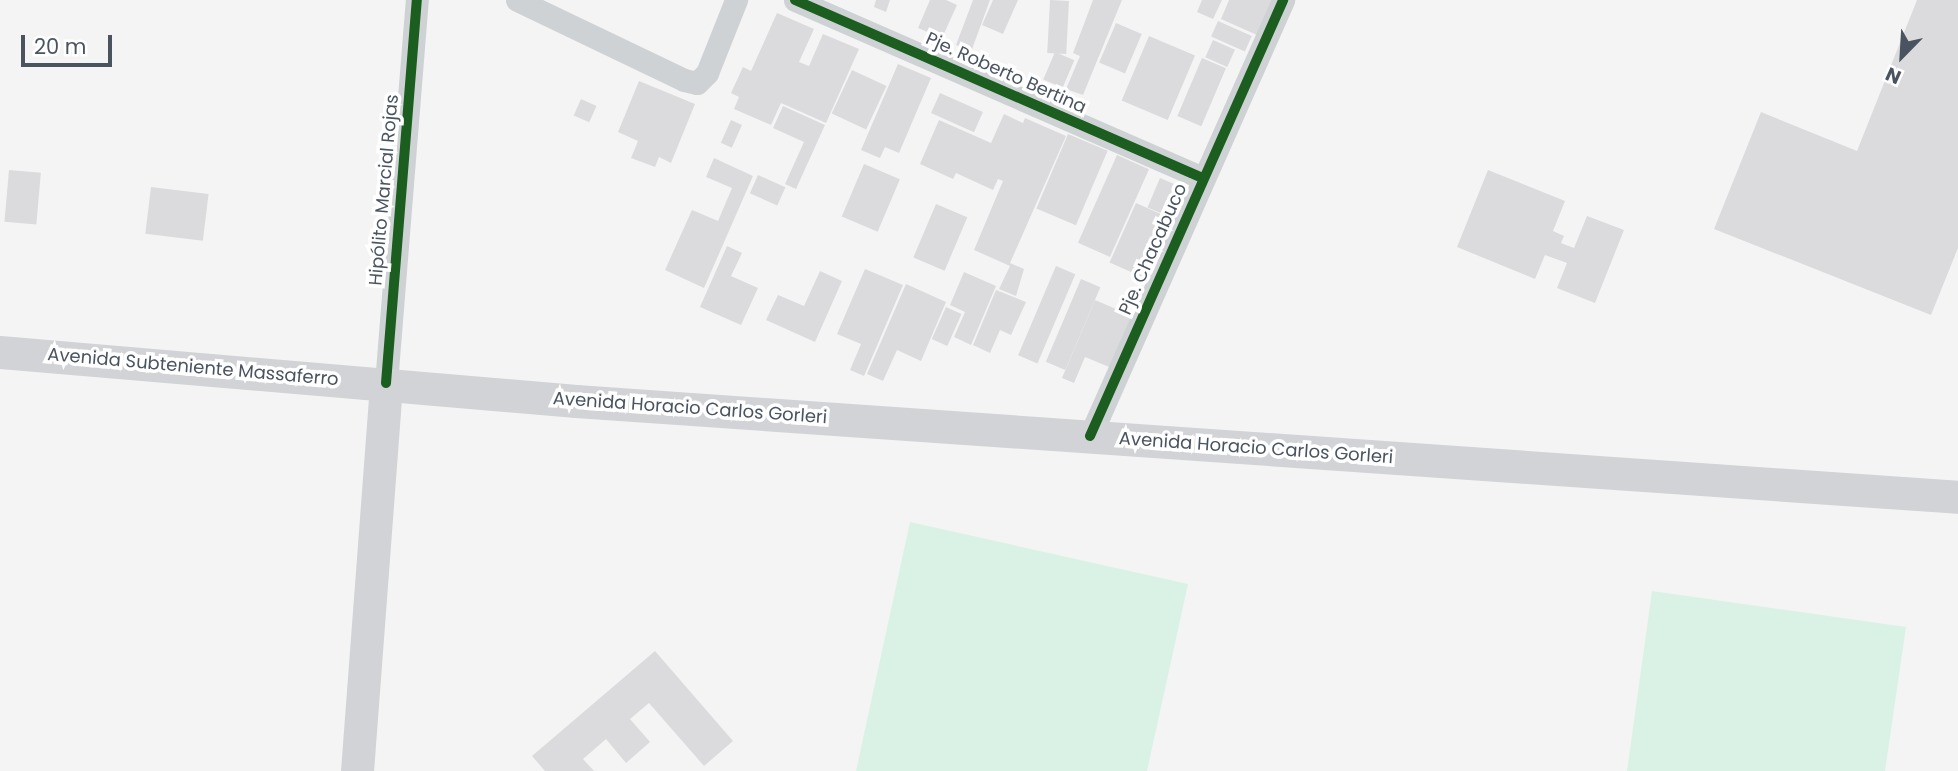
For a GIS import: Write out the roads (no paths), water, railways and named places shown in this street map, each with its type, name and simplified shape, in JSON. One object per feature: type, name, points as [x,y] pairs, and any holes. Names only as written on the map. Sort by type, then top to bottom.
[{"type":"main road","name":"Avenida Subteniente Massaferro","points":[[0,352],[386,383]]},
{"type":"main road","name":"Avenida Horacio Carlos Gorleri","points":[[386,383],[576,401],[1958,497]]},
{"type":"main road","name":"Hipólito Marcial Rojas","points":[[357,771],[386,383]]},
{"type":"street","name":"Hipólito Marcial Rojas","points":[[386,383],[417,0]]},
{"type":"street","points":[[517,0],[684,80],[697,83],[707,73],[736,0]]},
{"type":"street","name":"Pje. Roberto Bertina","points":[[795,0],[1203,178]]},
{"type":"street","name":"Pje. Chacabuco","points":[[1090,436],[1283,0]]}]
